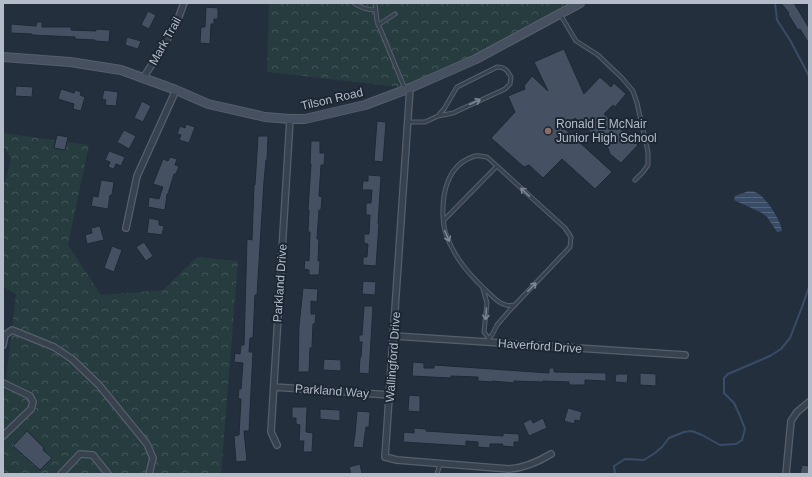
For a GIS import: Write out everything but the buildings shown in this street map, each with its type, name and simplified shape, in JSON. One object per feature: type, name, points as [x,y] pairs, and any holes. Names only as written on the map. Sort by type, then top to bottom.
[{"type":"street","name":"Mark Trail","points":[[144,77],[175,27],[184,3]]},
{"type":"street","name":"Tilson Road","points":[[3,56],[70,62],[122,70],[144,77],[208,104],[265,117],[290,120],[305,119],[365,104],[408,89],[476,59],[580,3]]},
{"type":"street","name":"Wallingford Drive","points":[[408,89],[408,122],[386,457],[398,460],[509,469],[530,465],[551,454]]},
{"type":"street","points":[[126,228],[136,176],[176,90]]},
{"type":"street","name":"Parkland Drive","points":[[277,445],[271,432],[290,120]]},
{"type":"street","points":[[3,345],[5,335],[12,330],[54,347],[72,359],[99,385],[147,444],[153,458],[149,474]]},
{"type":"street","name":"Haverford Drive","points":[[394,336],[686,355]]},
{"type":"street","points":[[3,383],[30,396],[33,402],[31,409],[3,436]]},
{"type":"street","name":"Parkland Way","points":[[274,387],[390,395]]},
{"type":"street","points":[[786,474],[791,421],[797,412],[809,402]]},
{"type":"street","points":[[61,474],[80,454],[93,455],[108,474]]},
{"type":"lane","points":[[354,3],[359,7],[369,10],[376,10]]},
{"type":"lane","points":[[375,3],[378,25],[408,89]]},
{"type":"lane","points":[[378,25],[395,14]]},
{"type":"lane","points":[[560,14],[576,41],[598,55],[633,91],[648,152],[648,165],[636,180]]},
{"type":"lane","points":[[408,122],[425,122],[438,116],[453,112],[505,89],[510,84],[511,77],[506,68],[497,67],[457,87],[438,116]]},
{"type":"lane","points":[[489,341],[497,325],[570,247],[571,237],[564,228],[487,157],[477,156],[466,160],[456,168],[449,179],[444,194],[443,220],[445,230],[456,255],[468,273],[483,289],[499,302],[506,305],[515,305]]},
{"type":"lane","points":[[443,220],[497,166]]},
{"type":"lane","points":[[483,289],[487,303],[484,332],[489,341]]},
{"type":"lane","points":[[437,474],[440,464]]},
{"type":"green space","points":[[269,3],[580,3],[534,33],[458,69],[409,88],[267,72]]},
{"type":"green space","points":[[3,133],[89,145],[68,245],[101,295],[163,290],[197,257],[238,261],[221,474],[3,474],[3,405],[16,294],[3,287],[3,183],[5,182],[11,159],[3,145]]},
{"type":"water","points":[[749,191],[759,194],[768,203],[779,222],[782,231],[777,232],[767,217],[762,213],[734,200],[735,196]]},
{"type":"waterway","points":[[775,3],[777,20],[790,40],[809,76]]},
{"type":"waterway","points":[[615,474],[614,466],[625,459],[644,460],[662,447],[669,438],[684,432],[692,431],[720,445],[736,444],[742,440],[745,429],[734,403],[724,393],[724,378],[728,374],[770,356],[781,349],[790,338],[809,287]]},
{"type":"place","name":"Ronald E McNair Junior High School","points":[[548,131]]}]
